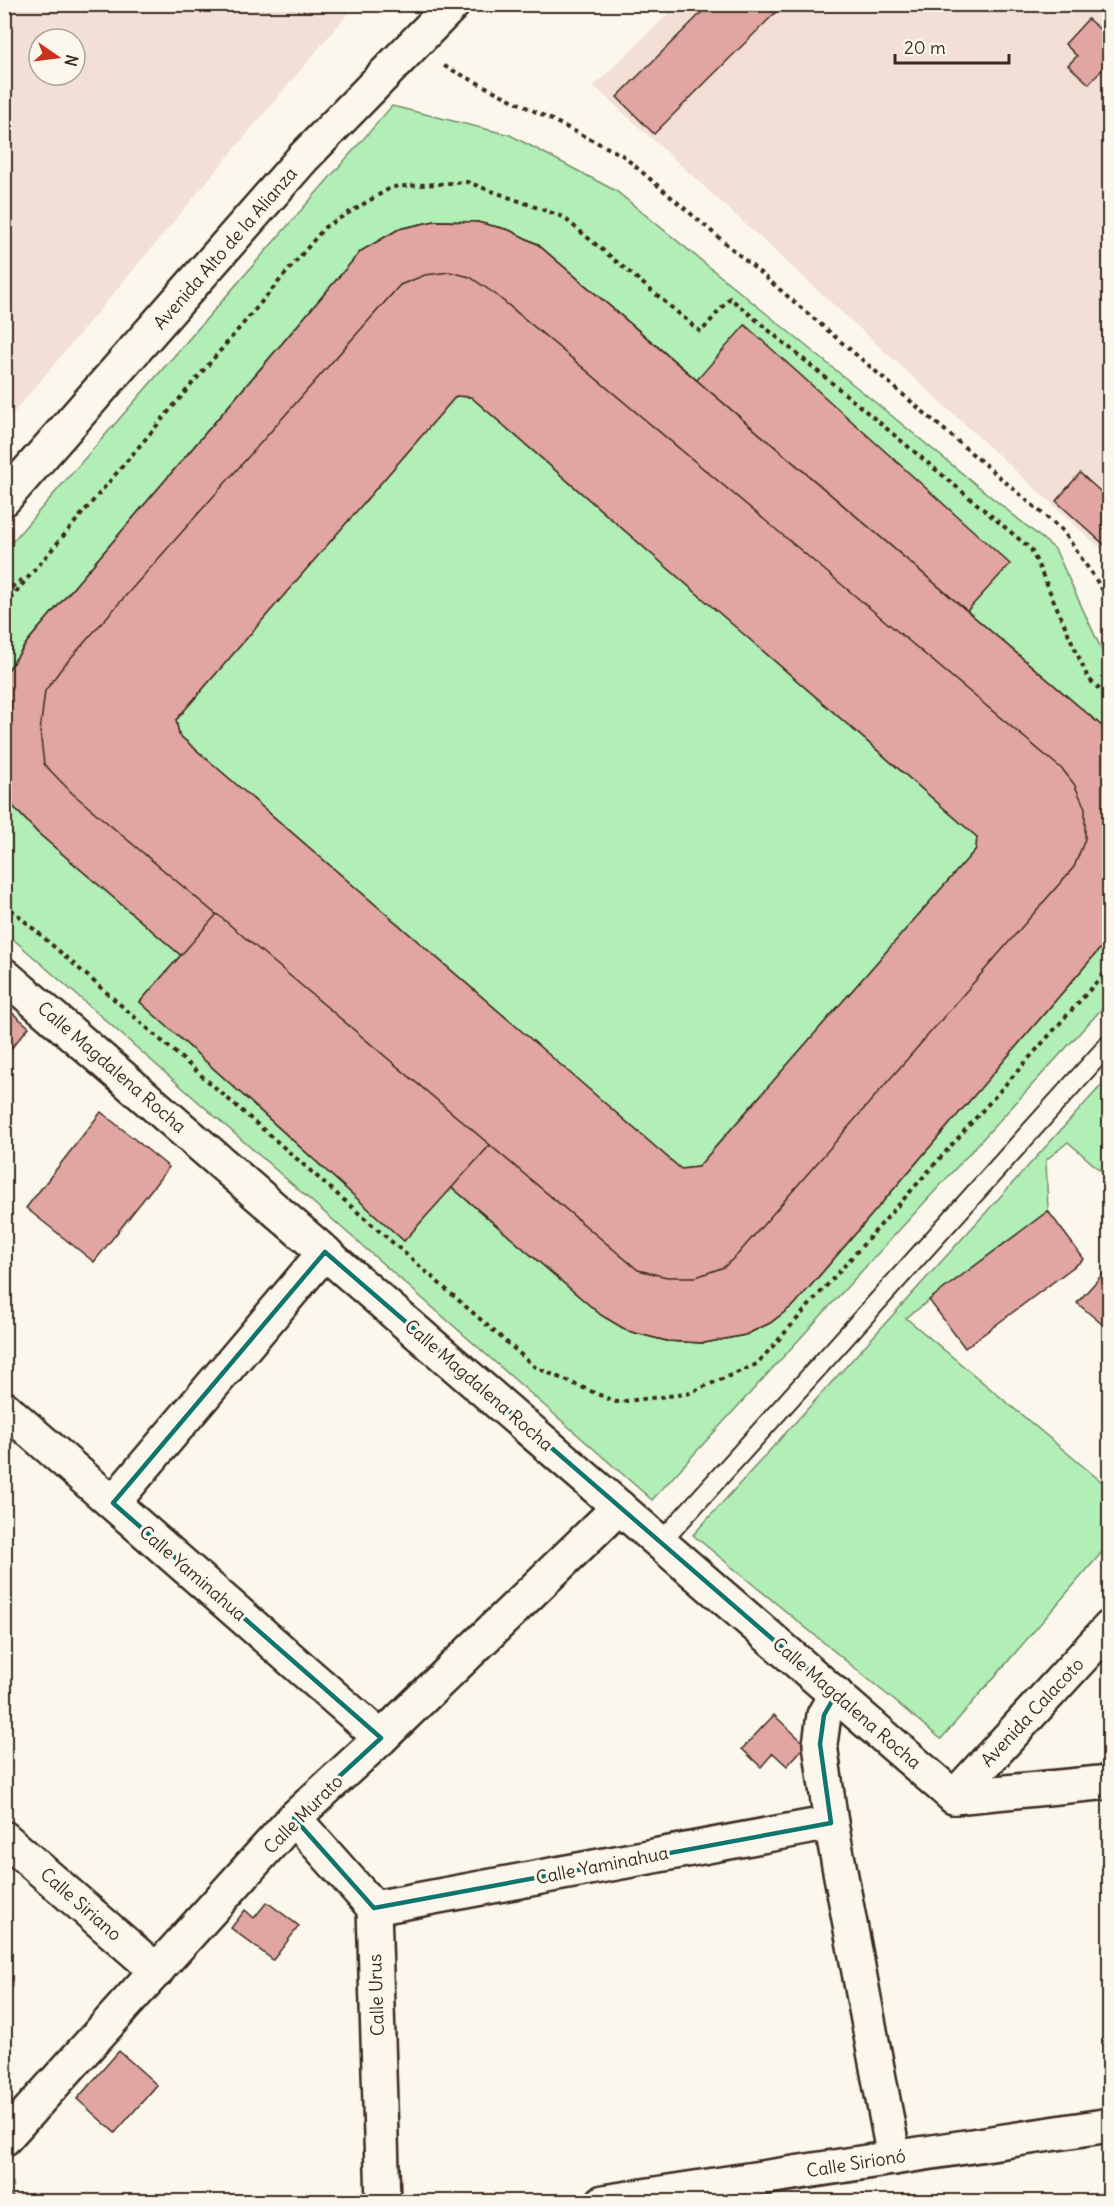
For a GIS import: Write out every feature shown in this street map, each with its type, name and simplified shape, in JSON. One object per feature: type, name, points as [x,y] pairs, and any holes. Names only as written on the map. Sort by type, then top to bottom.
[{"type":"street","name":"Avenida Alto de la Alianza","points":[[4,499],[303,158],[453,4]]},
{"type":"street","name":"Calle Magdalena Rocha","points":[[4,975],[954,1797]]},
{"type":"street","points":[[113,1503],[325,1252]]},
{"type":"street","name":"Calle Yaminahua","points":[[4,1408],[381,1738]]},
{"type":"street","name":"Calle Murato","points":[[4,2139],[294,1818],[381,1738],[619,1507]]},
{"type":"street","name":"Avenida Calacoto","points":[[954,1797],[1110,1627]]},
{"type":"street","points":[[836,1694],[824,1715],[820,1744],[831,1823],[894,2158]]},
{"type":"street","points":[[954,1797],[1110,1782]]},
{"type":"street","points":[[294,1818],[374,1908]]},
{"type":"street","name":"Calle Yaminahua","points":[[374,1908],[831,1823]]},
{"type":"street","name":"Calle Siriano","points":[[4,1838],[157,1971]]},
{"type":"street","name":"Calle Urus","points":[[374,1908],[383,2202]]},
{"type":"street","name":"Calle Sirionó","points":[[603,2202],[1110,2125]]},
{"type":"lane","points":[[661,1542],[1110,1043]]},
{"type":"path","points":[[410,49],[621,155],[1064,532],[1110,601]]},
{"type":"path","points":[[4,606],[325,227],[392,187],[467,182],[563,217],[701,332],[730,298],[1031,549],[1088,678],[1110,700]]},
{"type":"path","points":[[4,593],[31,573]]},
{"type":"path","points":[[4,903],[535,1367],[616,1402],[687,1394],[757,1364],[1110,967]]},
{"type":"highlighted area","points":[[325,1252],[836,1694],[824,1715],[820,1744],[831,1823],[374,1908],[294,1818],[381,1738],[113,1503]]},
{"type":"shaded area","points":[[1089,4],[1109,23],[1109,556],[594,86],[677,5]]},
{"type":"shaded area","points":[[4,5],[355,5],[5,423]]},
{"type":"green space","points":[[392,106],[510,135],[616,191],[1055,549],[1109,666],[1109,1001],[652,1500],[5,932],[5,550]]},
{"type":"green space","points":[[1109,1077],[1109,1178],[1068,1142],[1046,1160],[1048,1211],[906,1318],[1109,1488],[1109,1544],[941,1739],[693,1535]]},
{"type":"building","points":[[710,4],[784,4],[654,134],[617,97]]},
{"type":"building","points":[[1088,19],[1110,38],[1110,61],[1089,84],[1068,65],[1077,56],[1065,44]]},
{"type":"building","points":[[435,221],[477,222],[509,230],[537,244],[697,380],[745,325],[1010,564],[967,611],[1110,733],[1110,937],[795,1304],[770,1323],[745,1335],[704,1343],[667,1341],[628,1331],[601,1315],[452,1187],[404,1241],[140,1002],[181,955],[38,833],[9,802],[4,791],[4,676],[28,641],[361,251],[399,229]],"holes":[[[456,396],[471,397],[977,837],[976,849],[698,1167],[681,1169],[179,735],[176,720]]]},
{"type":"building","points":[[435,221],[477,222],[509,230],[537,244],[1110,733],[1110,937],[795,1304],[770,1323],[745,1335],[704,1343],[667,1341],[628,1331],[601,1315],[38,833],[9,802],[4,791],[4,676],[28,641],[361,251],[399,229]],"holes":[[[456,396],[471,397],[977,837],[976,849],[698,1167],[681,1169],[179,735],[176,720]]]},
{"type":"building","points":[[435,221],[477,222],[509,230],[537,244],[1110,733],[1110,937],[795,1304],[770,1323],[745,1335],[704,1343],[667,1341],[628,1331],[601,1315],[38,833],[9,802],[4,791],[4,676],[28,641],[361,251],[399,229]],"holes":[[[450,272],[470,277],[495,294],[1063,770],[1074,784],[1085,808],[1085,839],[1074,867],[738,1254],[724,1267],[696,1277],[667,1277],[638,1270],[72,793],[44,764],[40,731],[45,691],[61,669],[400,285],[425,275]]]},
{"type":"building","points":[[1080,473],[1110,500],[1110,550],[1056,501]]},
{"type":"building","points":[[217,914],[490,1145],[404,1241],[140,1002]]},
{"type":"building","points":[[4,1006],[29,1027],[4,1057]]},
{"type":"building","points":[[101,1112],[169,1167],[94,1262],[26,1208]]},
{"type":"building","points":[[1048,1211],[1084,1259],[965,1348],[929,1300]]},
{"type":"building","points":[[1110,1266],[1110,1331],[1077,1303]]},
{"type":"building","points":[[774,1715],[806,1745],[787,1766],[773,1753],[761,1767],[742,1749]]},
{"type":"building","points":[[267,1902],[299,1926],[273,1960],[231,1928],[245,1910],[254,1918]]},
{"type":"building","points":[[119,2051],[157,2085],[115,2133],[77,2099]]},
{"type":"building","points":[[4,2190],[20,2202],[4,2202]]}]
